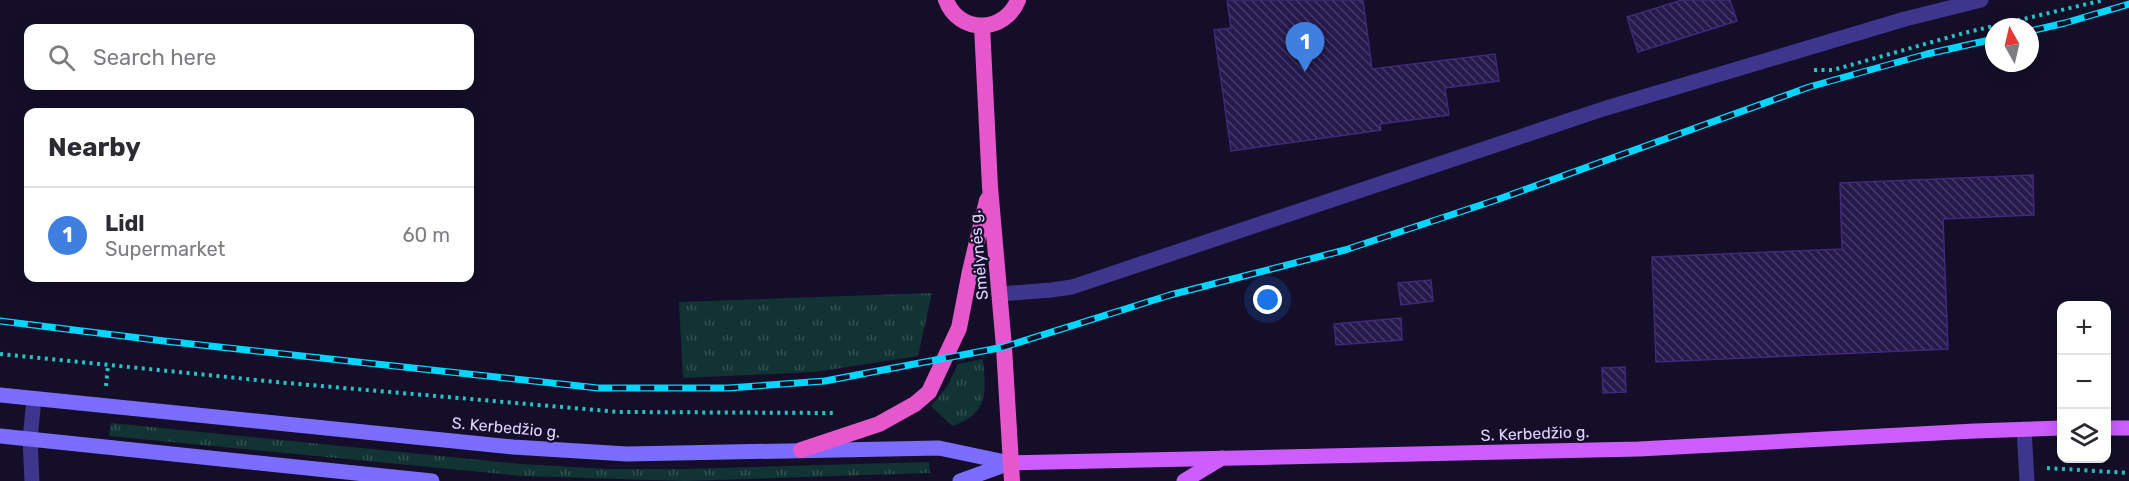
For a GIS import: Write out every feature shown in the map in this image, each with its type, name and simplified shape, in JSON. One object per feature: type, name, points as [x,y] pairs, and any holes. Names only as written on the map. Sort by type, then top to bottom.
[{"type":"highway","points":[[946,0],[954,14],[962,21],[982,26],[993,25],[1004,20],[1012,12],[1018,0]]},
{"type":"highway","name":"Smėlynės g.","points":[[982,26],[990,188],[1000,294],[1012,481]]},
{"type":"highway","points":[[801,450],[879,424],[915,404],[929,392],[959,328],[990,188]]},
{"type":"main road","name":"S. Kerbedžio g.","points":[[0,395],[513,447],[627,454],[939,448],[1010,463],[1639,448],[2057,428]]},
{"type":"main road","points":[[2111,428],[2129,428]]},
{"type":"main road","points":[[0,436],[432,481]]},
{"type":"main road","points":[[1184,481],[1224,457]]},
{"type":"main road","name":"S. Kerbedžio g.","points":[[960,481],[1010,463]]},
{"type":"street","points":[[1000,294],[1072,286],[1603,110],[1905,19],[1981,0]]},
{"type":"street","points":[[32,481],[30,439],[34,399]]},
{"type":"street","points":[[2024,429],[2026,474]]},
{"type":"path","points":[[1804,70],[1833,70],[1964,33],[2104,0]]},
{"type":"path","points":[[0,354],[356,390],[619,412],[837,413]]},
{"type":"path","points":[[2026,474],[2129,473]]},
{"type":"green space","points":[[932,293],[918,356],[815,372],[683,378],[679,302]]},
{"type":"green space","points":[[983,359],[985,382],[983,400],[973,415],[952,426],[931,406],[948,385],[958,364]]},
{"type":"green space","points":[[111,423],[521,464],[606,469],[684,469],[929,462],[930,473],[685,481],[522,476],[109,436]]},
{"type":"building","points":[[1227,0],[1363,0],[1372,69],[1495,54],[1499,81],[1445,88],[1449,115],[1380,124],[1381,130],[1231,151],[1214,30],[1231,28]]},
{"type":"building","points":[[1682,0],[1730,0],[1737,21],[1638,52],[1627,17]]},
{"type":"building","points":[[2033,175],[2034,215],[1943,219],[1948,349],[1656,362],[1652,257],[1842,249],[1840,183]]},
{"type":"building","points":[[1431,280],[1433,301],[1401,305],[1398,283]]},
{"type":"building","points":[[1401,318],[1402,340],[1336,345],[1334,324]]},
{"type":"building","points":[[1625,367],[1626,392],[1603,393],[1602,368]]},
{"type":"railway","points":[[2039,29],[2129,4]]},
{"type":"railway","points":[[0,321],[598,388],[728,388],[825,381],[1004,347],[1170,295],[1345,250],[1499,199],[1809,87],[1927,54],[1985,41]]},
{"type":"place","name":"Lidl","points":[[1305,72]]}]
